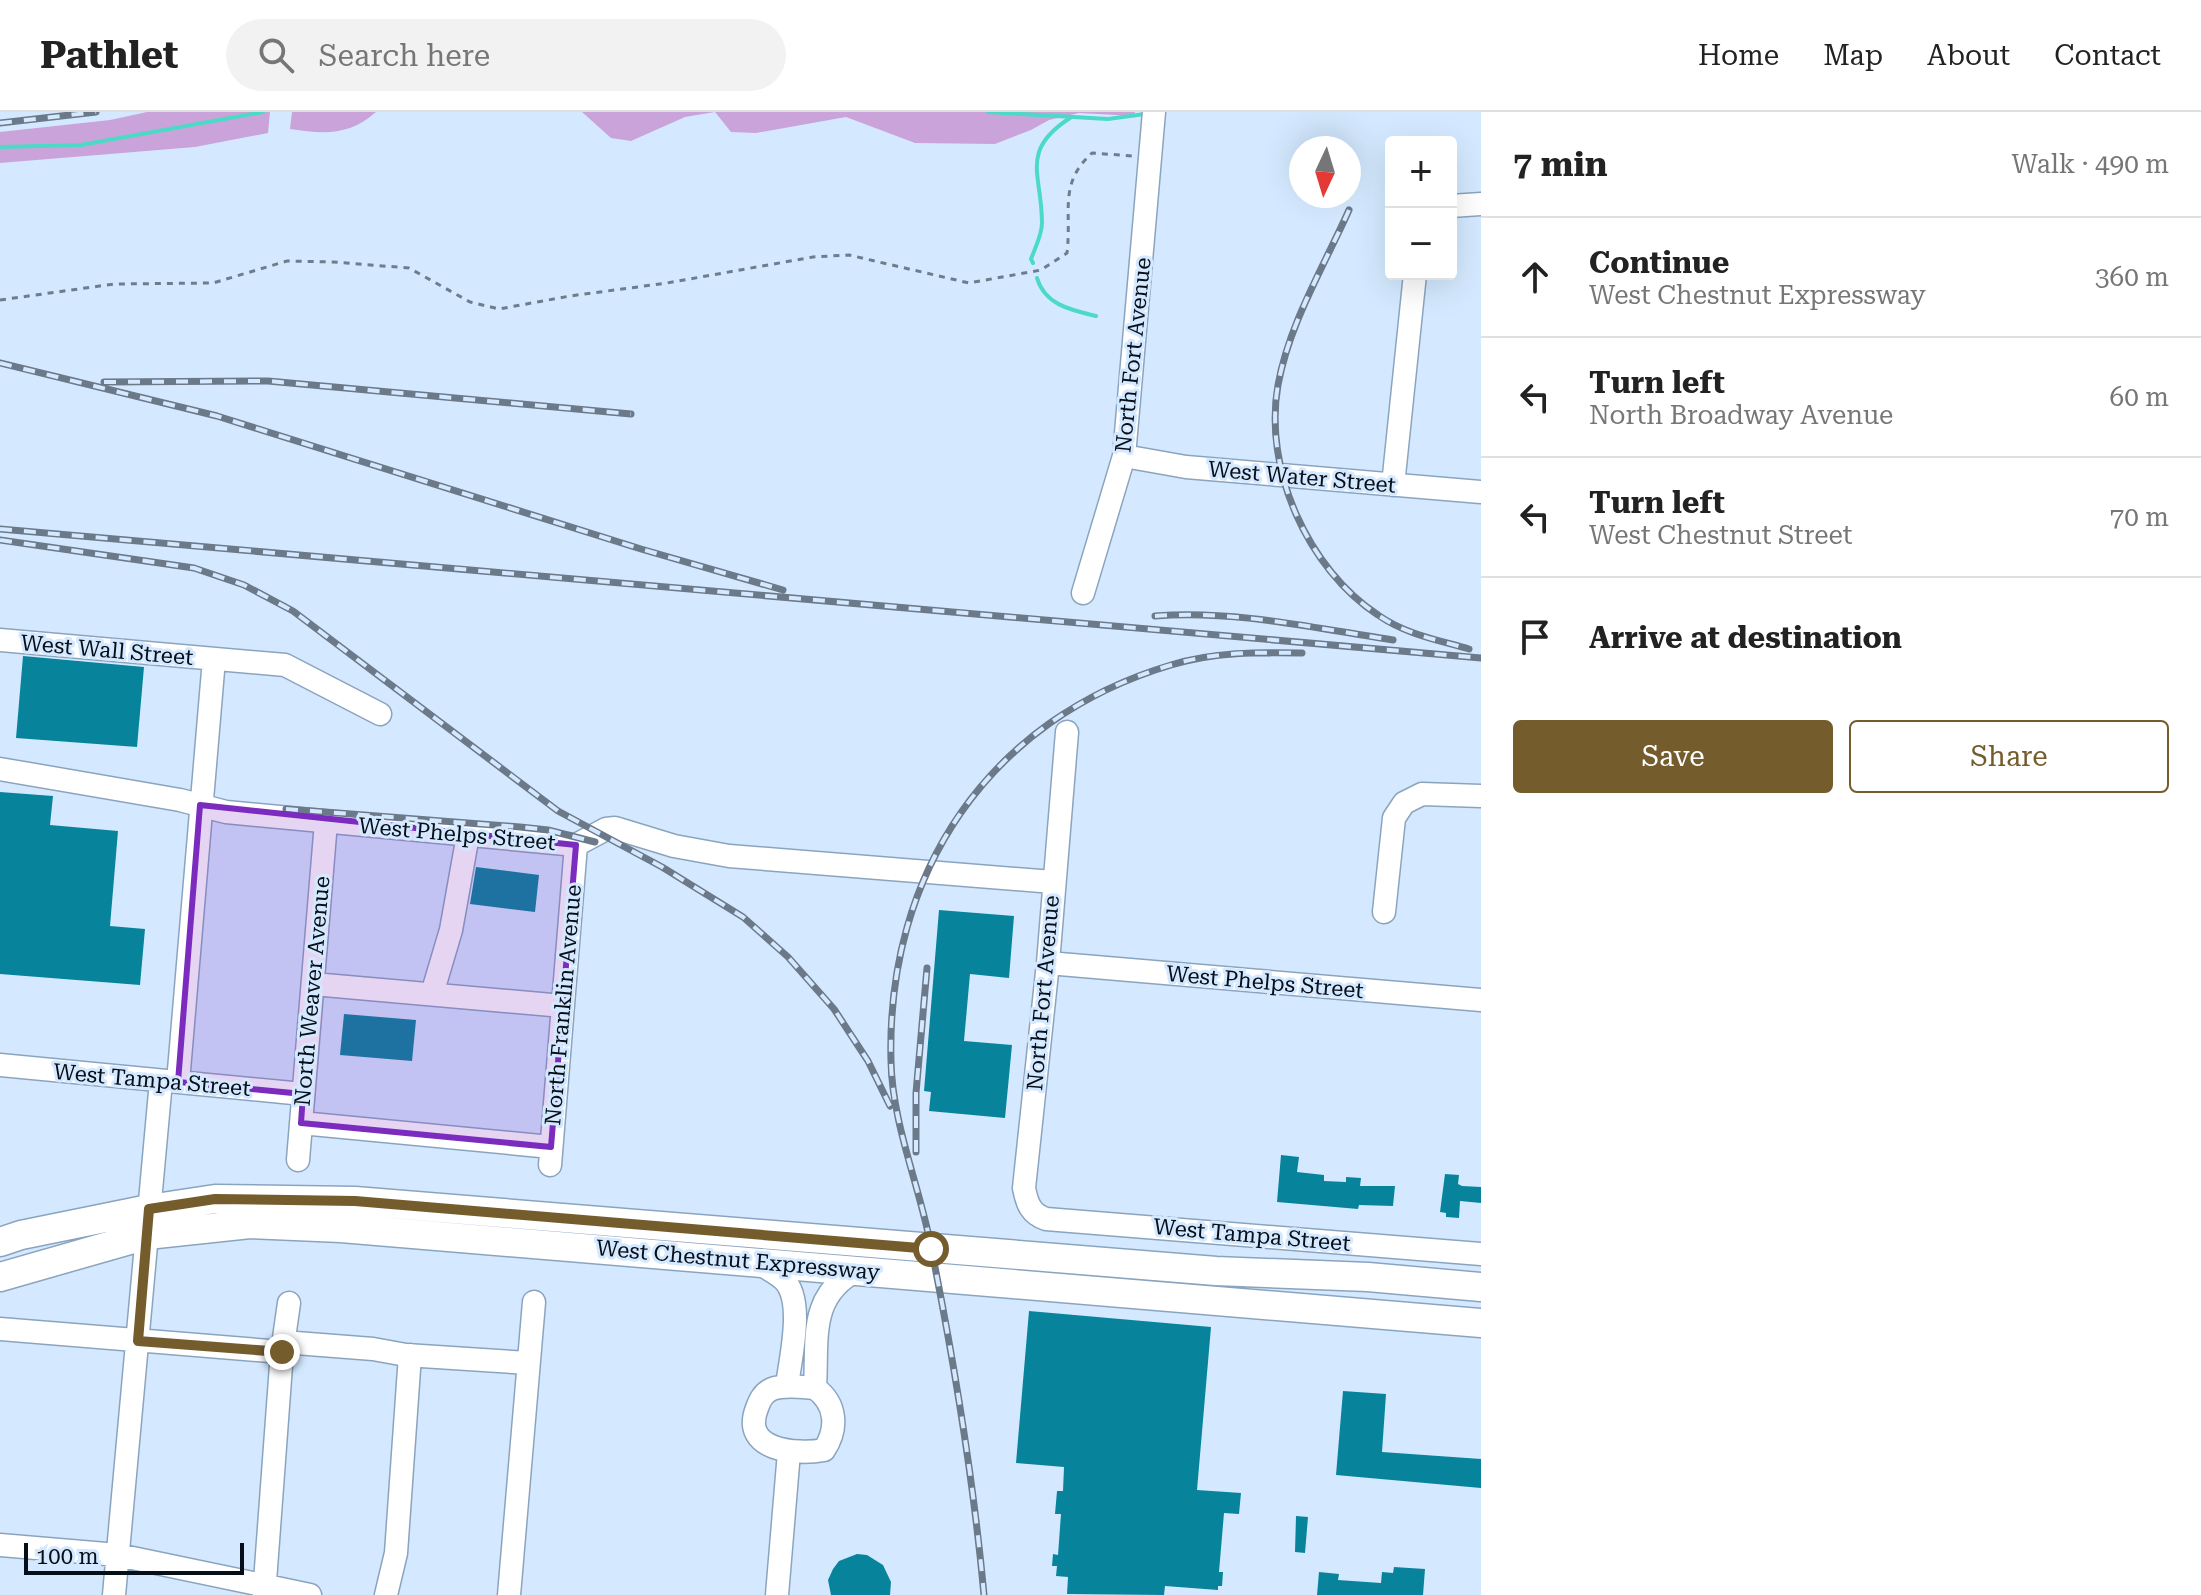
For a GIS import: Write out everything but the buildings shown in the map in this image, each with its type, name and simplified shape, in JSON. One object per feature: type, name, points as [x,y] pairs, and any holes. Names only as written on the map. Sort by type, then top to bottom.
[{"type":"main road","name":"West Chestnut Expressway","points":[[0,1277],[215,1199],[355,1201],[1185,1269],[1368,1277],[1481,1287]]},
{"type":"main road","name":"West Chestnut Expressway","points":[[0,1242],[21,1235],[148,1222],[341,1228],[1481,1323]]},
{"type":"street","name":"North Fort Avenue","points":[[1083,593],[1124,456],[1154,120]]},
{"type":"street","points":[[1457,206],[1481,204]]},
{"type":"street","points":[[1393,485],[1414,280]]},
{"type":"street","name":"West Water Street","points":[[1124,456],[1186,467],[1481,492]]},
{"type":"street","name":"West Wall Street","points":[[0,640],[285,665],[380,714]]},
{"type":"street","points":[[114,1595],[148,1222],[169,1082],[214,659]]},
{"type":"street","name":"North Fort Avenue","points":[[1028,1205],[1024,1188],[1048,963],[1067,732]]},
{"type":"street","name":"West Phelps Street","points":[[0,769],[226,812],[576,845],[606,829],[615,828],[674,846],[729,856],[1053,882]]},
{"type":"street","points":[[1384,912],[1394,818],[1404,803],[1422,794],[1481,796]]},
{"type":"street","name":"North Weaver Avenue","points":[[298,1160],[326,822]]},
{"type":"street","points":[[432,994],[451,930],[468,835]]},
{"type":"street","name":"North Franklin Avenue","points":[[301,1123],[551,1156],[576,845]]},
{"type":"street","name":"West Phelps Street","points":[[1048,963],[1481,1000]]},
{"type":"street","points":[[313,984],[563,1006]]},
{"type":"street","name":"West Tampa Street","points":[[0,1065],[303,1094]]},
{"type":"street","name":"West Tampa Street","points":[[1028,1205],[1035,1215],[1046,1219],[1481,1254]]},
{"type":"street","points":[[756,1262],[786,1281],[792,1299],[796,1318],[787,1386]]},
{"type":"street","points":[[815,1388],[819,1318],[823,1301],[838,1280],[857,1270]]},
{"type":"street","points":[[509,1595],[534,1302]]},
{"type":"street","points":[[264,1591],[289,1303]]},
{"type":"street","points":[[0,1329],[138,1341],[373,1349],[410,1355],[528,1363]]},
{"type":"street","points":[[386,1595],[396,1553],[410,1355]]},
{"type":"street","points":[[787,1386],[815,1388],[822,1393],[831,1410],[835,1426],[824,1450],[806,1454],[789,1452],[774,1448],[761,1438],[754,1425],[755,1413],[761,1398],[769,1390],[787,1386]]},
{"type":"street","points":[[777,1595],[789,1452]]},
{"type":"street","points":[[0,1545],[118,1555],[264,1591],[310,1595]]},
{"type":"path","points":[[0,300],[114,284],[213,283],[287,261],[409,268],[470,302],[499,309],[837,255],[849,255],[969,283],[1041,270],[1067,253],[1070,226],[1067,202],[1076,168],[1092,153],[1151,157]]},
{"type":"highlighted area","points":[[200,805],[576,845],[551,1147],[301,1123],[303,1094],[178,1082]]},
{"type":"shaded area","points":[[147,112],[270,112],[268,133],[195,147],[0,163],[0,132],[110,120]]},
{"type":"shaded area","points":[[292,112],[376,112],[346,129],[314,132],[290,129]]},
{"type":"shaded area","points":[[582,112],[715,112],[685,117],[631,141],[611,138]]},
{"type":"shaded area","points":[[715,112],[1135,112],[1134,116],[1079,113],[1049,120],[995,144],[915,143],[846,117],[756,133],[731,132]]},
{"type":"waterway","points":[[0,147],[81,145],[263,112]]},
{"type":"waterway","points":[[988,112],[1108,119],[1145,114]]},
{"type":"waterway","points":[[1033,263],[1031,259],[1042,223],[1037,177],[1039,153],[1044,141],[1070,118]]},
{"type":"waterway","points":[[1037,278],[1046,294],[1060,305],[1096,316]]},
{"type":"railway","points":[[0,123],[96,112]]},
{"type":"railway","points":[[1349,210],[1308,296],[1283,362],[1275,417],[1277,450],[1285,483],[1296,514],[1312,544],[1353,595],[1399,627],[1469,649]]},
{"type":"railway","points":[[0,363],[217,416],[641,549],[783,590]]},
{"type":"railway","points":[[104,382],[268,381],[631,414]]},
{"type":"railway","points":[[0,529],[1481,658]]},
{"type":"railway","points":[[0,540],[194,568],[244,585],[293,611],[558,811],[662,867],[743,917],[788,957],[834,1009],[868,1061],[890,1106]]},
{"type":"railway","points":[[1155,616],[1245,618],[1393,640]]},
{"type":"railway","points":[[984,1595],[968,1460],[946,1326],[929,1237],[900,1128],[892,1083],[894,992],[907,927],[929,867],[961,813],[1001,764],[1050,723],[1107,690],[1171,665],[1219,655],[1302,653]]},
{"type":"railway","points":[[286,809],[520,827],[548,830],[595,842]]},
{"type":"railway","points":[[916,1152],[916,1093],[927,968]]},
{"type":"route","points":[[282,1352],[138,1341],[149,1209],[215,1199],[355,1201],[931,1249]]}]
